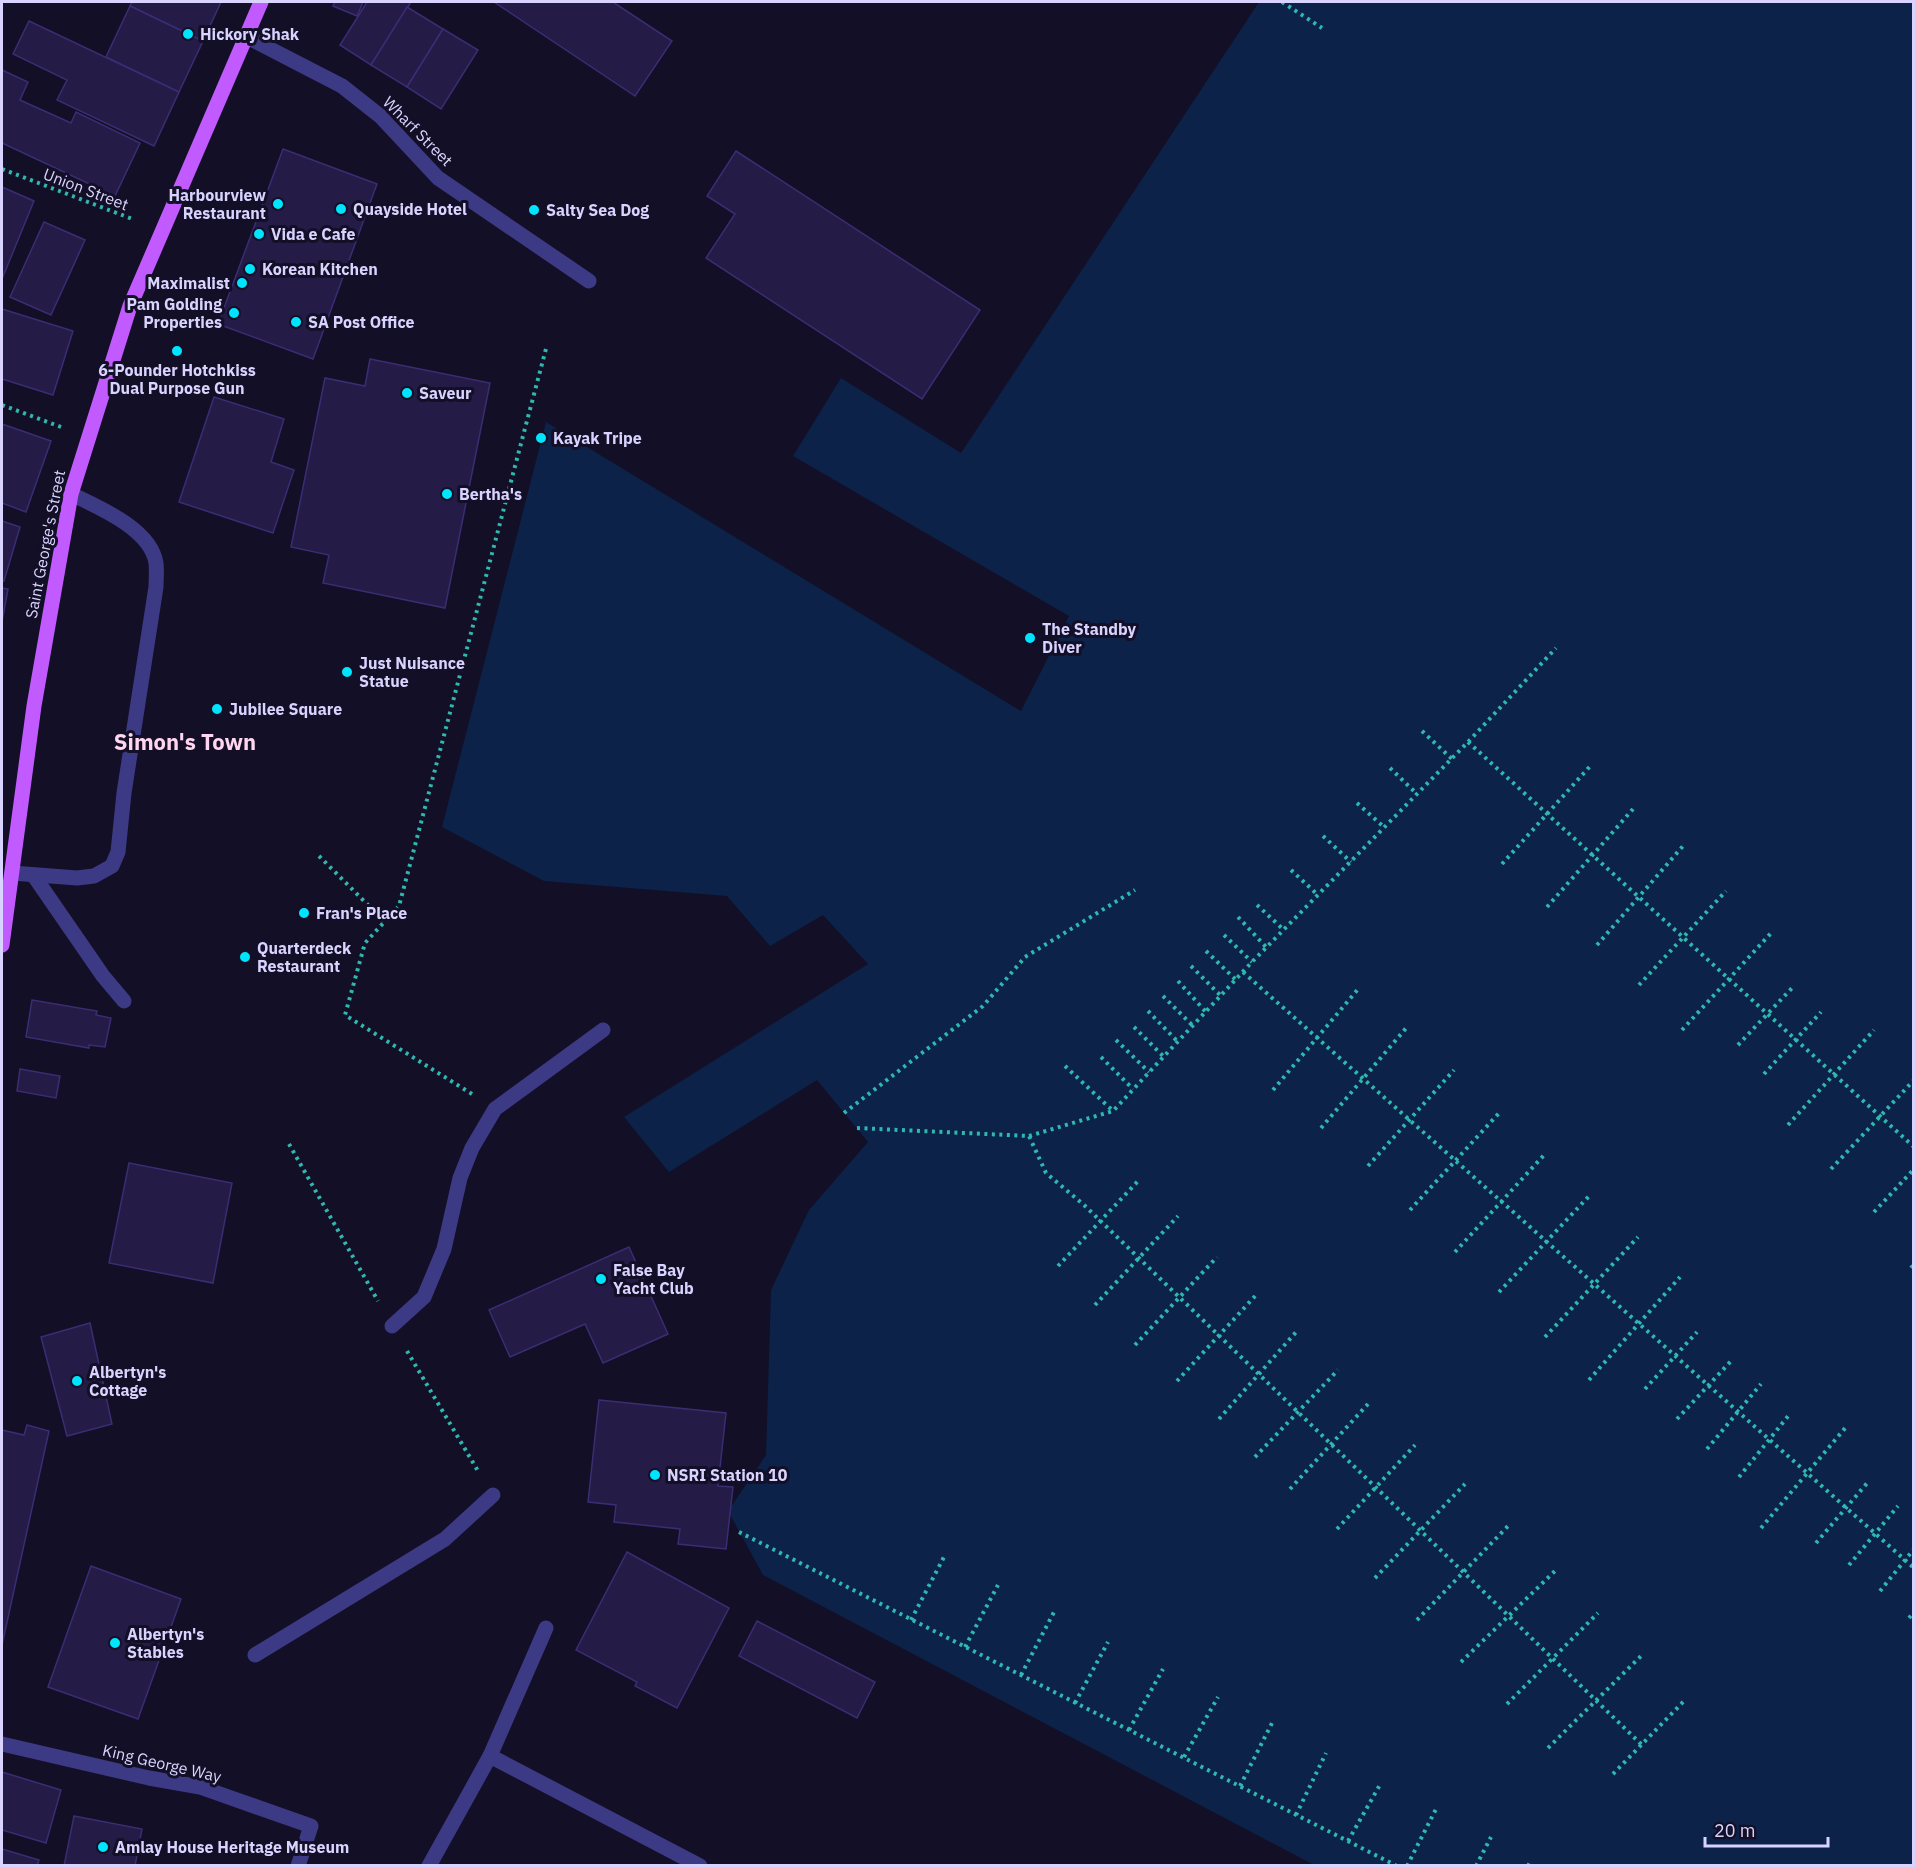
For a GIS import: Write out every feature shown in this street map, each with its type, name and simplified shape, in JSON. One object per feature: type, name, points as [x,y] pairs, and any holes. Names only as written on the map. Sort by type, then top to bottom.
[{"type":"main road","name":"Saint George's Street","points":[[2,945],[34,706],[71,494],[87,437],[130,306],[261,2]]},
{"type":"lane","name":"Wharf Street","points":[[245,36],[342,86],[381,116],[438,178],[589,281]]},
{"type":"lane","points":[[12,873],[78,878],[94,876],[112,866],[118,852],[124,793],[156,587],[156,561],[135,530],[116,516],[71,494]]},
{"type":"lane","points":[[34,876],[124,1001]]},
{"type":"lane","points":[[392,1326],[424,1297],[444,1249],[460,1178],[472,1148],[495,1109],[603,1030]]},
{"type":"lane","points":[[255,1655],[445,1539],[493,1495]]},
{"type":"lane","points":[[429,1866],[490,1756],[546,1628]]},
{"type":"lane","name":"King George Way","points":[[2,1744],[149,1778],[200,1787],[312,1827],[300,1861]]},
{"type":"lane","points":[[490,1756],[700,1866]]},
{"type":"path","points":[[1282,2],[1322,28]]},
{"type":"path","name":"Union Street","points":[[2,170],[161,230]]},
{"type":"path","points":[[495,1109],[345,1015],[365,943],[399,906],[547,345]]},
{"type":"path","points":[[2,405],[87,437]]},
{"type":"path","points":[[857,1128],[1029,1136],[1113,1111],[1235,979],[1452,759],[1556,648]]},
{"type":"path","points":[[1422,731],[1452,759]]},
{"type":"path","points":[[1468,742],[1914,1147]]},
{"type":"path","points":[[1502,864],[1592,764]]},
{"type":"path","points":[[1390,768],[1417,794]]},
{"type":"path","points":[[1357,802],[1384,827]]},
{"type":"path","points":[[1547,907],[1633,809]]},
{"type":"path","points":[[1323,836],[1351,862]]},
{"type":"path","points":[[1597,945],[1683,846]]},
{"type":"path","points":[[319,856],[384,921]]},
{"type":"path","points":[[1291,870],[1318,895]]},
{"type":"path","points":[[844,1113],[983,1006],[1024,957],[1135,890]]},
{"type":"path","points":[[1639,985],[1726,891]]},
{"type":"path","points":[[1257,905],[1284,930]]},
{"type":"path","points":[[1238,917],[1266,947]]},
{"type":"path","points":[[1682,1030],[1772,932]]},
{"type":"path","points":[[1224,935],[1252,962]]},
{"type":"path","points":[[1206,951],[1235,979]]},
{"type":"path","points":[[1191,966],[1221,995]]},
{"type":"path","points":[[1243,972],[1914,1568]]},
{"type":"path","points":[[1178,981],[1206,1012]]},
{"type":"path","points":[[1273,1089],[1359,988]]},
{"type":"path","points":[[1738,1045],[1792,988]]},
{"type":"path","points":[[1163,996],[1192,1026]]},
{"type":"path","points":[[1148,1011],[1178,1042]]},
{"type":"path","points":[[1764,1074],[1821,1012]]},
{"type":"path","points":[[1134,1027],[1164,1056]]},
{"type":"path","points":[[1321,1128],[1407,1027]]},
{"type":"path","points":[[1788,1125],[1874,1030]]},
{"type":"path","points":[[1116,1040],[1149,1072]]},
{"type":"path","points":[[1101,1057],[1133,1089]]},
{"type":"path","points":[[1065,1066],[1113,1111]]},
{"type":"path","points":[[1368,1166],[1454,1070]]},
{"type":"path","points":[[1831,1169],[1914,1080]]},
{"type":"path","points":[[1410,1210],[1500,1112]]},
{"type":"path","points":[[1029,1136],[1046,1173],[1084,1205],[1642,1745]]},
{"type":"path","points":[[1455,1252],[1545,1154]]},
{"type":"path","points":[[1874,1212],[1914,1168]]},
{"type":"path","points":[[1058,1266],[1139,1180]]},
{"type":"path","points":[[1499,1292],[1590,1195]]},
{"type":"path","points":[[1095,1305],[1178,1216]]},
{"type":"path","points":[[1545,1337],[1638,1237]]},
{"type":"path","points":[[1135,1345],[1217,1257]]},
{"type":"path","points":[[1589,1380],[1680,1277]]},
{"type":"path","points":[[1177,1381],[1257,1294]]},
{"type":"path","points":[[1219,1419],[1297,1331]]},
{"type":"path","points":[[1645,1389],[1697,1332]]},
{"type":"path","points":[[1677,1419],[1732,1360]]},
{"type":"path","points":[[1255,1456],[1338,1370]]},
{"type":"path","points":[[1707,1449],[1761,1384]]},
{"type":"path","points":[[1290,1489],[1368,1404]]},
{"type":"path","points":[[1739,1477],[1789,1415]]},
{"type":"path","points":[[1761,1528],[1846,1427]]},
{"type":"path","points":[[1337,1530],[1415,1445]]},
{"type":"path","points":[[1816,1543],[1868,1482]]},
{"type":"path","points":[[1375,1578],[1465,1484]]},
{"type":"path","points":[[1849,1565],[1898,1506]]},
{"type":"path","points":[[1417,1620],[1509,1525]]},
{"type":"path","points":[[739,1532],[1397,1866]]},
{"type":"path","points":[[1880,1591],[1914,1549]]},
{"type":"path","points":[[911,1620],[944,1557]]},
{"type":"path","points":[[1461,1662],[1557,1569]]},
{"type":"path","points":[[965,1647],[998,1585]]},
{"type":"path","points":[[1021,1675],[1053,1612]]},
{"type":"path","points":[[1909,1618],[1914,1612]]},
{"type":"path","points":[[1507,1704],[1598,1613]]},
{"type":"path","points":[[1075,1703],[1108,1642]]},
{"type":"path","points":[[1548,1748],[1641,1656]]},
{"type":"path","points":[[1129,1730],[1163,1669]]},
{"type":"path","points":[[1184,1757],[1218,1696]]},
{"type":"path","points":[[1612,1774],[1684,1701]]},
{"type":"path","points":[[1240,1786],[1272,1723]]},
{"type":"path","points":[[1296,1815],[1326,1753]]},
{"type":"path","points":[[1348,1841],[1381,1783]]},
{"type":"path","points":[[1407,1866],[1436,1809]]},
{"type":"path","points":[[1476,1866],[1491,1837]]},
{"type":"path","points":[[1528,1866],[1531,1860]]},
{"type":"water","points":[[1259,2],[1913,2],[1913,1865],[1314,1865],[763,1575],[728,1511],[766,1455],[771,1290],[809,1210],[868,1142],[817,1080],[669,1172],[624,1117],[868,964],[823,915],[770,946],[727,896],[544,881],[442,827],[546,422],[1021,711],[1069,616],[793,456],[841,378],[961,453]]},
{"type":"building","points":[[132,2],[221,2],[203,41],[130,6]]},
{"type":"building","points":[[335,2],[363,2],[357,16],[333,6]]},
{"type":"building","points":[[367,2],[411,2],[371,65],[340,45]]},
{"type":"building","points":[[494,2],[613,2],[672,41],[635,96]]},
{"type":"building","points":[[130,6],[203,41],[179,92],[106,57]]},
{"type":"building","points":[[407,7],[443,29],[407,87],[371,65]]},
{"type":"building","points":[[29,21],[179,92],[154,146],[57,100],[67,80],[13,54]]},
{"type":"building","points":[[443,29],[478,50],[441,109],[407,87]]},
{"type":"building","points":[[2,70],[28,82],[20,100],[71,123],[76,112],[140,143],[115,196],[2,143]]},
{"type":"building","points":[[283,149],[377,184],[313,359],[218,324]]},
{"type":"building","points":[[736,151],[980,310],[922,399],[706,258],[735,214],[707,196]]},
{"type":"building","points":[[2,187],[34,201],[2,279]]},
{"type":"building","points":[[44,222],[85,240],[51,315],[10,297]]},
{"type":"building","points":[[2,309],[73,331],[53,395],[2,379]]},
{"type":"building","points":[[370,359],[490,383],[445,608],[323,583],[329,555],[291,547],[325,378],[365,386]]},
{"type":"building","points":[[214,397],[284,419],[271,462],[294,470],[273,533],[179,502]]},
{"type":"building","points":[[2,424],[51,441],[26,512],[2,503]]},
{"type":"building","points":[[2,521],[20,527],[4,581],[2,581]]},
{"type":"building","points":[[2,588],[8,589],[2,622]]},
{"type":"building","points":[[32,1000],[97,1011],[96,1015],[111,1018],[105,1047],[89,1045],[89,1048],[26,1037]]},
{"type":"building","points":[[20,1069],[60,1076],[56,1098],[17,1091]]},
{"type":"building","points":[[129,1163],[232,1183],[213,1283],[109,1263]]},
{"type":"building","name":"False Bay Yacht Club","points":[[629,1247],[668,1334],[603,1363],[585,1324],[510,1357],[489,1310]]},
{"type":"building","name":"Albertyn's Cottage","points":[[90,1323],[112,1424],[67,1436],[41,1337]]},
{"type":"building","name":"NSRI Station 10","points":[[599,1400],[726,1413],[718,1486],[733,1487],[726,1549],[678,1544],[680,1529],[614,1522],[616,1505],[588,1502]]},
{"type":"building","points":[[27,1425],[49,1431],[2,1645],[2,1430],[24,1435]]},
{"type":"building","points":[[627,1552],[729,1608],[677,1708],[635,1686],[637,1682],[576,1650]]},
{"type":"building","name":"Albertyn's Stables","points":[[91,1566],[181,1599],[138,1719],[48,1687]]},
{"type":"building","points":[[757,1621],[875,1682],[857,1718],[739,1656]]},
{"type":"building","points":[[2,1772],[61,1790],[46,1843],[2,1830]]},
{"type":"building","name":"Amlay House Heritage Museum","points":[[74,1816],[142,1829],[135,1866],[64,1866]]},
{"type":"building","points":[[2,1849],[39,1860],[37,1866],[2,1866]]},
{"type":"place","name":"Hickory Shak","points":[[188,34]]},
{"type":"place","name":"Harbourview Restaurant","points":[[278,204]]},
{"type":"place","name":"Quayside Hotel","points":[[341,209]]},
{"type":"place","name":"Salty Sea Dog","points":[[534,210]]},
{"type":"place","name":"Vida e Cafe","points":[[259,234]]},
{"type":"place","name":"Korean Kitchen","points":[[250,269]]},
{"type":"place","name":"Maximalist","points":[[242,283]]},
{"type":"place","name":"Pam Golding Properties","points":[[234,313]]},
{"type":"place","name":"SA Post Office","points":[[296,322]]},
{"type":"place","name":"6-Pounder Hotchkiss Dual Purpose Gun","points":[[177,351]]},
{"type":"place","name":"Saveur","points":[[407,393]]},
{"type":"place","name":"Kayak Tripe","points":[[541,438]]},
{"type":"place","name":"Bertha's","points":[[447,494]]},
{"type":"place","name":"The Standby Diver","points":[[1030,638]]},
{"type":"place","name":"Just Nuisance Statue","points":[[347,672]]},
{"type":"place","name":"Jubilee Square","points":[[217,709]]},
{"type":"place","name":"Fran's Place","points":[[304,913]]},
{"type":"place","name":"Quarterdeck Restaurant","points":[[245,957]]},
{"type":"place","name":"False Bay Yacht Club","points":[[601,1279]]},
{"type":"place","name":"Albertyn's Cottage","points":[[77,1381]]},
{"type":"place","name":"NSRI Station 10","points":[[655,1475]]},
{"type":"place","name":"Albertyn's Stables","points":[[115,1643]]},
{"type":"place","name":"Amlay House Heritage Museum","points":[[103,1847]]},
{"type":"district","name":"Simon's Town","points":[[185,742]]}]
